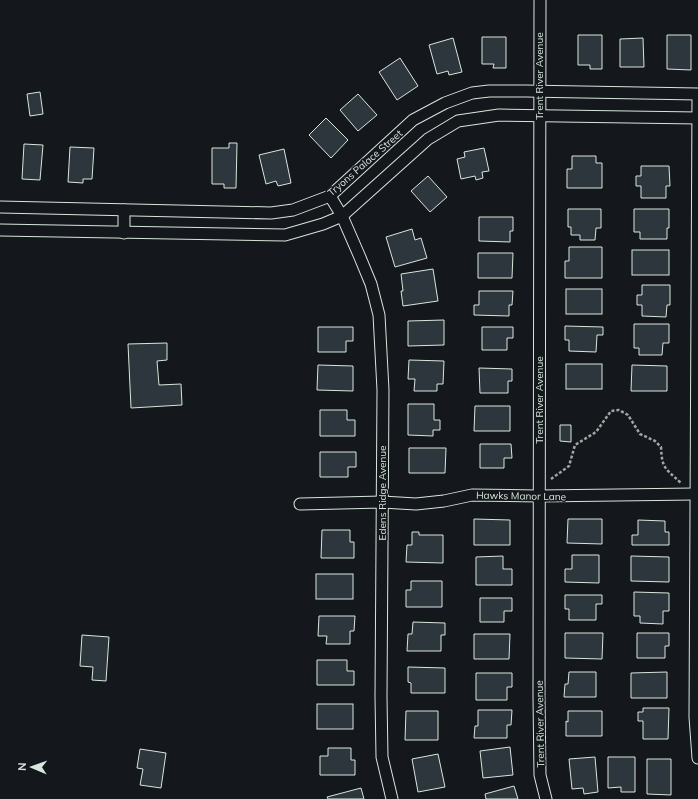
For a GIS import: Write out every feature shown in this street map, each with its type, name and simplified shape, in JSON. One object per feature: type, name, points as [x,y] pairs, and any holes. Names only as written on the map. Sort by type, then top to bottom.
[{"type":"street","name":"Trent River Avenue","points":[[540,0],[538,496],[540,775],[546,799]]},
{"type":"street","name":"Tryons Palace Street","points":[[0,208],[272,213],[293,210],[330,196],[413,120],[445,103],[472,93],[489,91],[539,91],[698,95]]},
{"type":"street","points":[[698,95],[695,494],[695,717],[698,758]]},
{"type":"street","points":[[0,230],[284,235],[323,224],[342,216],[428,139],[458,122],[499,115],[698,118]]},
{"type":"street","name":"Edens Ridge Avenue","points":[[330,196],[342,216],[371,284],[379,315],[383,390],[382,757],[392,799]]},
{"type":"street","points":[[124,210],[124,233]]},
{"type":"street","name":"Hawks Manor Lane","points":[[300,504],[382,502],[416,504],[444,501],[472,495],[538,496],[695,494]]},
{"type":"path","points":[[549,480],[569,466],[575,445],[596,432],[611,411],[619,410],[628,415],[640,434],[655,441],[661,447],[662,463],[668,471],[683,484]]},
{"type":"building","points":[[578,35],[602,35],[602,69],[590,69],[590,65],[578,65]]},
{"type":"building","points":[[667,35],[691,35],[691,70],[667,69]]},
{"type":"building","points":[[482,37],[506,37],[506,68],[493,68],[494,64],[482,64]]},
{"type":"building","points":[[453,38],[462,72],[449,75],[448,71],[437,74],[429,45]]},
{"type":"building","points":[[643,38],[644,67],[620,67],[620,39]]},
{"type":"building","points":[[400,58],[418,86],[397,100],[379,72]]},
{"type":"building","points":[[40,92],[43,114],[30,116],[27,94]]},
{"type":"building","points":[[358,94],[377,115],[358,131],[340,110]]},
{"type":"building","points":[[326,118],[348,140],[331,158],[309,135]]},
{"type":"building","points":[[229,143],[237,143],[236,188],[224,188],[224,184],[212,184],[212,148],[229,148]]},
{"type":"building","points":[[24,144],[43,145],[40,180],[22,179]]},
{"type":"building","points":[[70,147],[94,148],[92,179],[83,179],[83,183],[68,182]]},
{"type":"building","points":[[484,148],[489,171],[482,172],[483,178],[476,180],[475,176],[461,179],[457,159],[465,157],[464,152]]},
{"type":"building","points":[[284,149],[291,183],[278,186],[276,181],[266,184],[259,155]]},
{"type":"building","points":[[572,156],[596,156],[596,163],[602,163],[602,188],[567,188],[567,169],[572,169]]},
{"type":"building","points":[[641,166],[669,166],[670,186],[666,186],[666,198],[641,198],[641,186],[636,186],[636,176],[641,176]]},
{"type":"building","points":[[428,176],[447,197],[430,212],[411,191]]},
{"type":"building","points":[[568,209],[601,209],[601,228],[596,228],[595,240],[580,240],[580,235],[571,235],[571,227],[568,227]]},
{"type":"building","points":[[634,209],[669,209],[669,228],[667,228],[667,239],[640,239],[640,232],[634,232]]},
{"type":"building","points":[[479,217],[513,217],[513,231],[510,231],[510,242],[479,241]]},
{"type":"building","points":[[412,229],[415,240],[421,238],[427,258],[395,267],[386,237]]},
{"type":"building","points":[[569,247],[602,247],[602,278],[565,278],[565,261],[569,261]]},
{"type":"building","points":[[632,250],[669,250],[669,275],[632,275]]},
{"type":"building","points":[[478,253],[513,253],[512,278],[478,278]]},
{"type":"building","points":[[433,269],[438,301],[403,306],[401,274]]},
{"type":"building","points":[[642,285],[670,285],[670,305],[667,305],[666,317],[642,316],[642,305],[637,305],[637,295],[642,295]]},
{"type":"building","points":[[566,289],[602,289],[602,314],[566,314]]},
{"type":"building","points":[[479,291],[513,291],[512,305],[509,305],[509,316],[474,315],[474,305],[479,305]]},
{"type":"building","points":[[444,320],[444,345],[408,346],[408,321]]},
{"type":"building","points":[[634,324],[669,324],[669,343],[663,343],[662,355],[639,355],[639,348],[634,348]]},
{"type":"building","points":[[565,326],[603,327],[603,335],[597,335],[596,352],[569,351],[569,340],[565,340]]},
{"type":"building","points":[[318,327],[353,327],[353,341],[346,341],[346,352],[318,352]]},
{"type":"building","points":[[482,327],[513,327],[513,338],[507,338],[507,350],[482,350]]},
{"type":"building","points":[[167,343],[167,360],[157,361],[159,385],[181,384],[182,405],[131,408],[128,344]]},
{"type":"building","points":[[409,360],[444,361],[443,384],[437,384],[437,391],[414,391],[415,379],[408,379]]},
{"type":"building","points":[[566,364],[602,364],[602,389],[566,389]]},
{"type":"building","points":[[318,365],[353,366],[353,391],[317,390]]},
{"type":"building","points":[[632,365],[667,366],[667,391],[631,391]]},
{"type":"building","points":[[479,368],[512,369],[512,381],[508,381],[508,393],[480,393]]},
{"type":"building","points":[[408,404],[434,404],[434,420],[440,420],[440,430],[433,430],[433,436],[408,435]]},
{"type":"building","points":[[475,406],[510,406],[510,431],[474,431]]},
{"type":"building","points":[[320,410],[347,410],[347,420],[355,420],[355,436],[320,436]]},
{"type":"building","points":[[560,425],[571,425],[571,442],[560,441]]},
{"type":"building","points":[[480,444],[511,444],[512,458],[504,458],[504,468],[480,468]]},
{"type":"building","points":[[409,448],[446,448],[445,473],[409,473]]},
{"type":"building","points":[[320,452],[356,452],[356,467],[348,467],[348,477],[320,477]]},
{"type":"building","points":[[474,519],[510,520],[510,545],[474,545]]},
{"type":"building","points":[[568,519],[602,519],[602,544],[567,543]]},
{"type":"building","points":[[638,520],[665,521],[665,532],[669,532],[669,545],[632,545],[632,535],[638,535]]},
{"type":"building","points":[[322,530],[350,530],[350,542],[354,542],[354,558],[321,558]]},
{"type":"building","points":[[412,532],[419,532],[419,535],[443,535],[443,563],[406,562],[407,545],[412,545]]},
{"type":"building","points":[[572,555],[599,555],[599,583],[565,582],[565,569],[572,569]]},
{"type":"building","points":[[503,556],[503,569],[512,569],[512,585],[476,585],[476,557]]},
{"type":"building","points":[[631,556],[669,557],[669,582],[631,581]]},
{"type":"building","points":[[316,574],[353,574],[353,599],[316,599]]},
{"type":"building","points":[[411,581],[442,581],[442,607],[406,607],[406,590],[411,590]]},
{"type":"building","points":[[634,592],[669,593],[669,611],[663,611],[663,624],[640,623],[640,616],[634,616]]},
{"type":"building","points":[[565,595],[602,595],[602,604],[596,604],[596,620],[569,620],[569,609],[565,609]]},
{"type":"building","points":[[480,598],[512,598],[512,611],[504,611],[504,622],[480,622]]},
{"type":"building","points":[[319,616],[355,616],[354,631],[350,631],[350,644],[326,644],[327,636],[318,636]]},
{"type":"building","points":[[413,622],[445,623],[445,635],[441,635],[441,651],[407,651],[408,634],[412,634]]},
{"type":"building","points":[[565,633],[603,633],[602,659],[565,658]]},
{"type":"building","points":[[637,633],[669,633],[669,646],[665,646],[665,658],[637,658]]},
{"type":"building","points":[[474,634],[510,634],[509,659],[474,659]]},
{"type":"building","points":[[82,635],[109,637],[106,681],[92,680],[93,667],[80,666]]},
{"type":"building","points":[[317,660],[347,660],[347,671],[354,671],[354,685],[317,685]]},
{"type":"building","points":[[408,667],[445,668],[445,693],[411,693],[411,683],[408,682]]},
{"type":"building","points":[[569,672],[596,672],[596,697],[564,697],[565,684],[568,684]]},
{"type":"building","points":[[667,672],[667,698],[631,698],[631,673]]},
{"type":"building","points":[[476,673],[512,673],[512,687],[507,687],[507,700],[476,700]]},
{"type":"building","points":[[317,704],[353,704],[353,729],[317,729]]},
{"type":"building","points":[[643,708],[669,708],[668,739],[643,739],[643,721],[638,721],[638,712],[643,712]]},
{"type":"building","points":[[478,710],[512,710],[511,725],[507,725],[507,738],[474,738],[475,726],[478,726]]},
{"type":"building","points":[[406,711],[438,711],[438,740],[405,740]]},
{"type":"building","points":[[568,711],[602,711],[602,736],[566,736]]},
{"type":"building","points":[[510,747],[513,775],[483,778],[480,751]]},
{"type":"building","points":[[328,748],[351,748],[351,760],[355,760],[355,775],[320,775],[320,756],[328,756]]},
{"type":"building","points":[[140,749],[166,753],[161,788],[140,785],[143,769],[137,768]]},
{"type":"building","points":[[438,754],[445,787],[418,792],[412,759]]},
{"type":"building","points":[[595,757],[598,792],[584,794],[583,788],[572,789],[569,759]]},
{"type":"building","points":[[608,757],[635,757],[635,792],[621,792],[621,787],[608,788]]},
{"type":"building","points":[[647,759],[671,759],[671,795],[647,794]]},
{"type":"building","points":[[514,786],[518,799],[486,799],[485,794]]},
{"type":"building","points":[[361,788],[364,799],[328,799],[327,797]]}]
